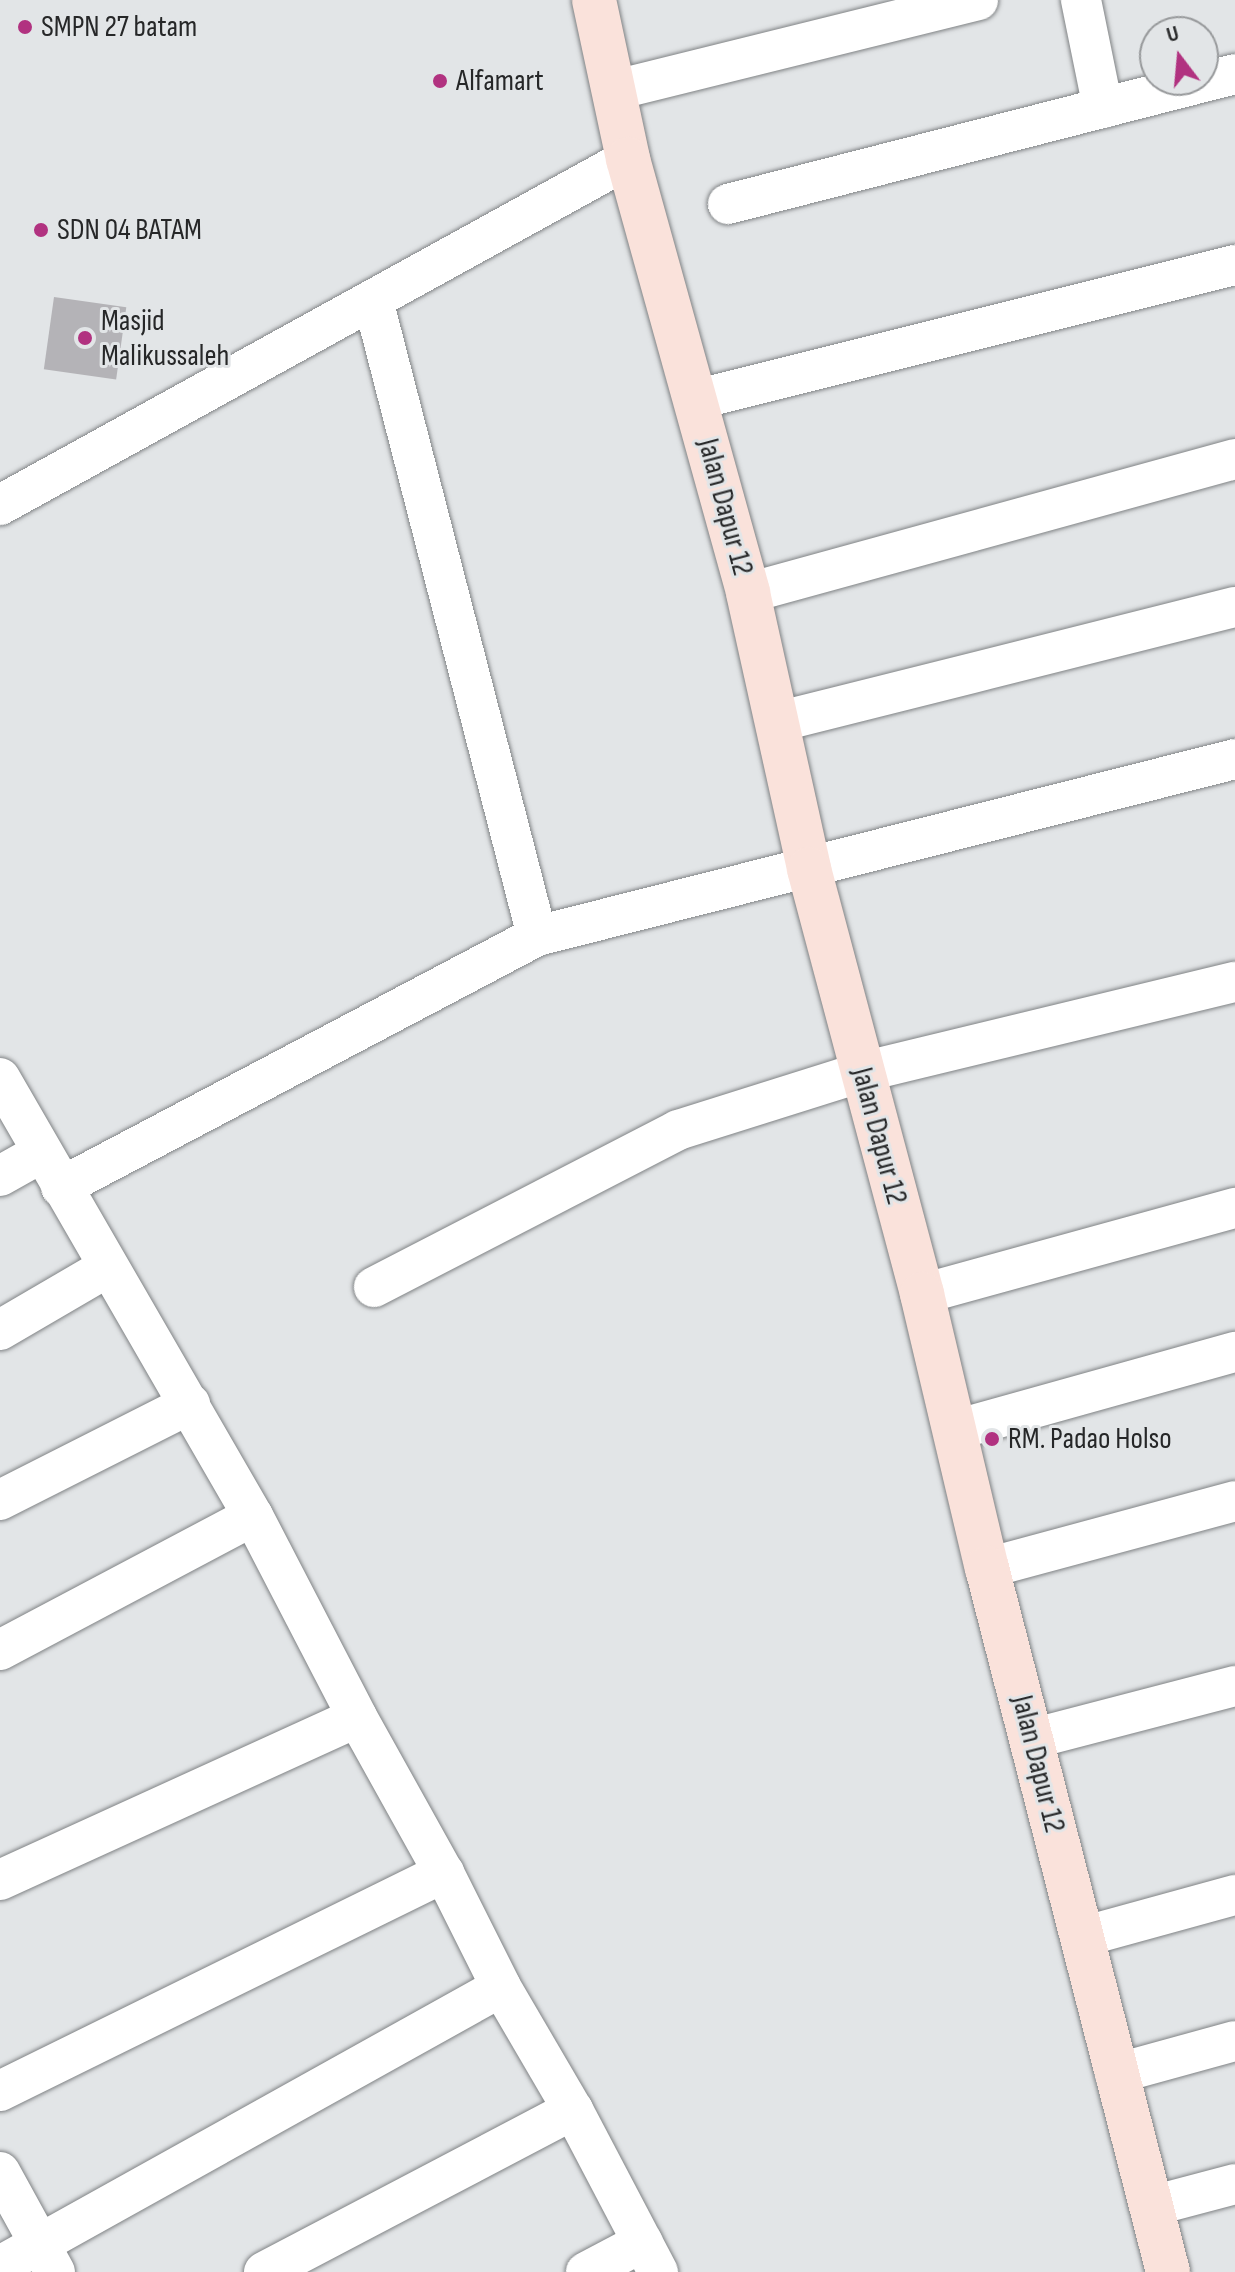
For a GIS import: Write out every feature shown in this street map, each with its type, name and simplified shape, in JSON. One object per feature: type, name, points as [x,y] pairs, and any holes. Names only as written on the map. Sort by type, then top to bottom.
[{"type":"street","name":"Jalan Dapur 12","points":[[594,0],[628,159],[748,593],[809,869],[922,1294],[987,1568],[1168,2272]]},
{"type":"street","points":[[615,90],[978,0]]},
{"type":"street","points":[[1081,0],[1103,108]]},
{"type":"street","points":[[728,204],[1235,74]]},
{"type":"street","points":[[0,505],[628,159]]},
{"type":"street","points":[[695,400],[1235,265]]},
{"type":"street","points":[[373,300],[537,936]]},
{"type":"street","points":[[748,593],[1235,459]]},
{"type":"street","points":[[777,722],[1235,607]]},
{"type":"street","points":[[61,1187],[537,936],[1235,759]]},
{"type":"street","points":[[374,1287],[678,1130],[862,1072],[1235,982]]},
{"type":"street","points":[[0,1078],[253,1516],[357,1717],[444,1873],[501,1987],[573,2110],[651,2257],[586,2272]]},
{"type":"street","points":[[0,1176],[41,1153]]},
{"type":"street","points":[[922,1294],[1235,1208]]},
{"type":"street","points":[[0,1330],[108,1267]]},
{"type":"street","points":[[955,1430],[1235,1352]]},
{"type":"street","points":[[0,1500],[190,1404]]},
{"type":"street","points":[[987,1568],[1235,1501]]},
{"type":"street","points":[[0,1650],[253,1516]]},
{"type":"street","points":[[1031,1739],[1235,1686]]},
{"type":"street","points":[[0,1880],[357,1717]]},
{"type":"street","points":[[0,2091],[444,1873]]},
{"type":"street","points":[[1082,1937],[1235,1895]]},
{"type":"street","points":[[0,2266],[48,2258],[501,1987]]},
{"type":"street","points":[[1115,2074],[1235,2041]]},
{"type":"street","points":[[264,2272],[573,2110]]},
{"type":"street","points":[[0,2172],[48,2258]]},
{"type":"street","points":[[1152,2206],[1235,2184]]},
{"type":"building","name":"Masjid Malikussaleh","points":[[54,297],[126,307],[116,379],[44,369]]},
{"type":"place","name":"SMPN 27 batam","points":[[25,27]]},
{"type":"place","name":"Alfamart","points":[[440,81]]},
{"type":"place","name":"SDN 04 BATAM","points":[[41,230]]},
{"type":"place","name":"Masjid Malikussaleh","points":[[85,338]]},
{"type":"place","name":"RM. Padao Holso","points":[[992,1439]]}]
